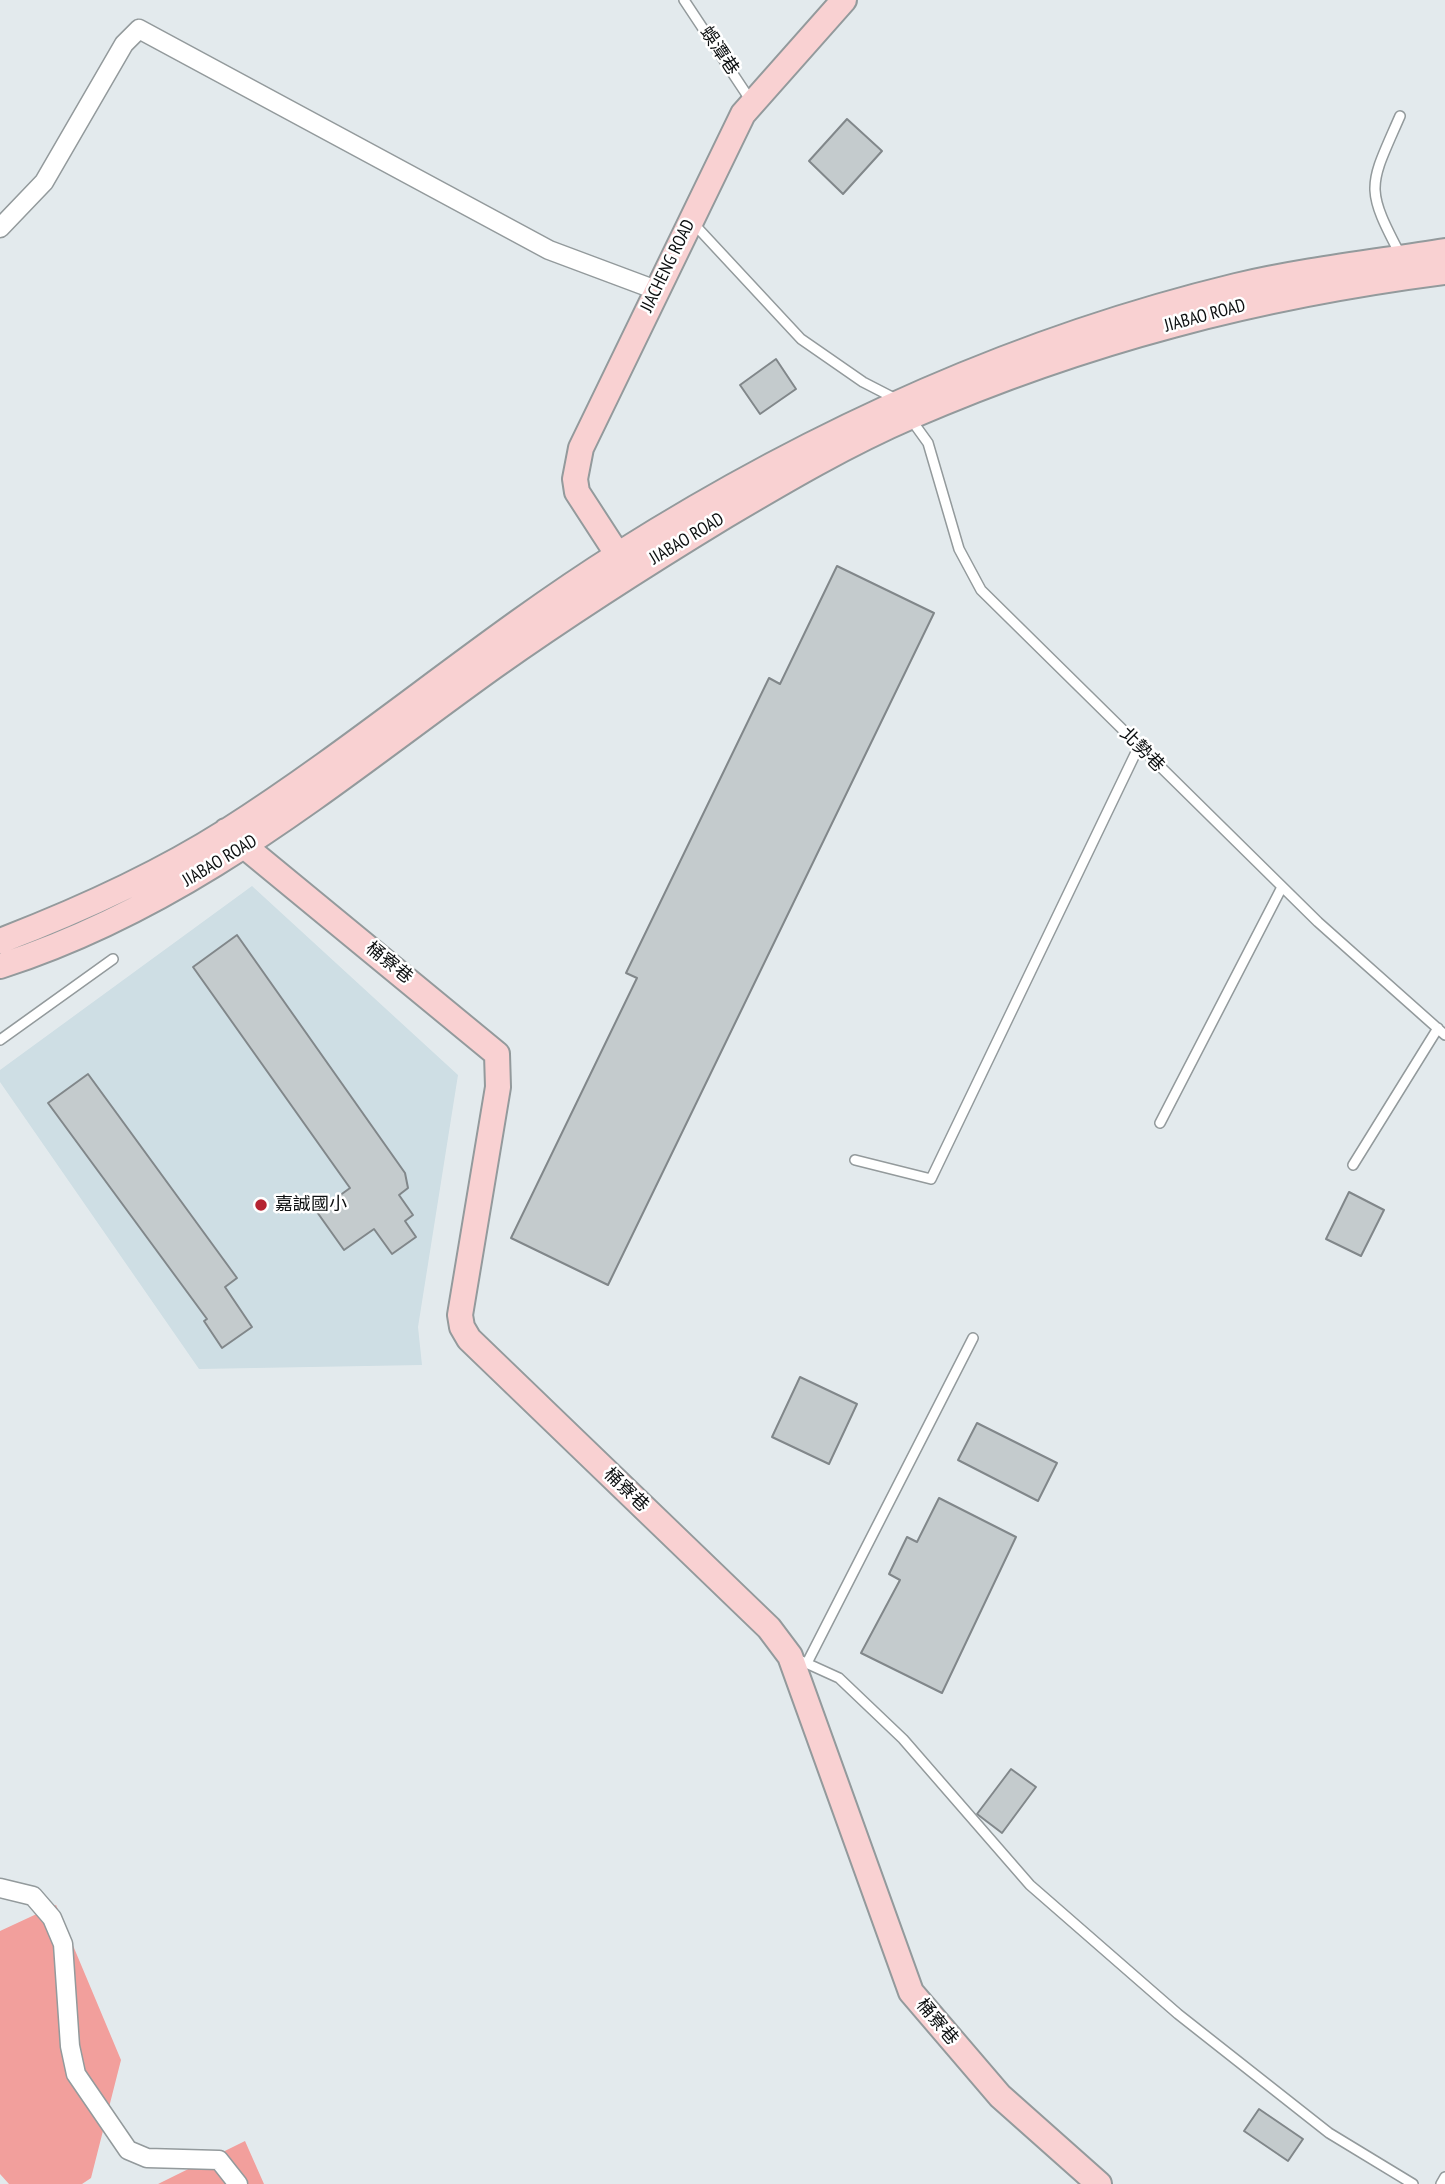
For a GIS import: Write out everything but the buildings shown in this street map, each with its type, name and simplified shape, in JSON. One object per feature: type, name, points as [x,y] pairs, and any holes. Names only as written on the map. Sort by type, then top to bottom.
[{"type":"street","name":"JIACHENG ROAD","points":[[624,564],[577,492],[576,461],[690,219],[743,114],[844,0]]},
{"type":"street","points":[[0,228],[44,182],[124,44],[139,29],[549,250],[656,290]]},
{"type":"street","name":"JIABAO ROAD","points":[[906,410],[1017,355],[1164,305],[1241,285],[1445,251]]},
{"type":"street","name":"JIABAO ROAD","points":[[0,941],[156,872],[226,831],[624,564],[800,451],[906,410],[1055,360],[1235,307],[1364,282],[1445,272]]},
{"type":"street","name":"JIABAO ROAD","points":[[0,966],[28,957],[157,898],[246,847],[493,667],[624,564]]},
{"type":"street","name":"桶寮巷","points":[[226,831],[497,1054],[498,1087],[460,1315],[462,1327],[469,1339],[799,1660],[911,1992],[1000,2096],[1099,2184]]},
{"type":"street","points":[[0,1888],[33,1896],[52,1918],[63,1944],[70,2046],[76,2074],[128,2150],[147,2158],[219,2160],[238,2184]]},
{"type":"lane","name":"蜈潭巷","points":[[684,0],[752,103]]},
{"type":"lane","points":[[1400,116],[1372,187],[1378,213],[1401,258]]},
{"type":"lane","points":[[690,219],[801,339],[906,410]]},
{"type":"lane","name":"北勢巷","points":[[906,410],[928,443],[958,549],[981,590],[1282,887],[1441,1032]]},
{"type":"lane","points":[[855,1160],[931,1179],[1139,746]]},
{"type":"lane","points":[[1160,1123],[1282,887]]},
{"type":"lane","points":[[0,1040],[113,959]]},
{"type":"lane","points":[[1353,1165],[1441,1032]]},
{"type":"lane","points":[[973,1338],[799,1660],[839,1678],[903,1738],[1030,1885],[1178,2014],[1329,2133],[1413,2184]]},
{"type":"lane","points":[[1441,2184],[1445,2177]]},
{"type":"shaded area","name":"嘉誠國小","points":[[252,886],[458,1075],[418,1327],[422,1365],[199,1369],[0,1082],[0,1070]]},
{"type":"shaded area","points":[[56,1905],[121,2060],[91,2178],[82,2184],[9,2184],[0,2174],[0,1931]]},
{"type":"shaded area","points":[[245,2141],[264,2184],[158,2184]]},
{"type":"place","name":"嘉誠國小","points":[[261,1205]]}]
